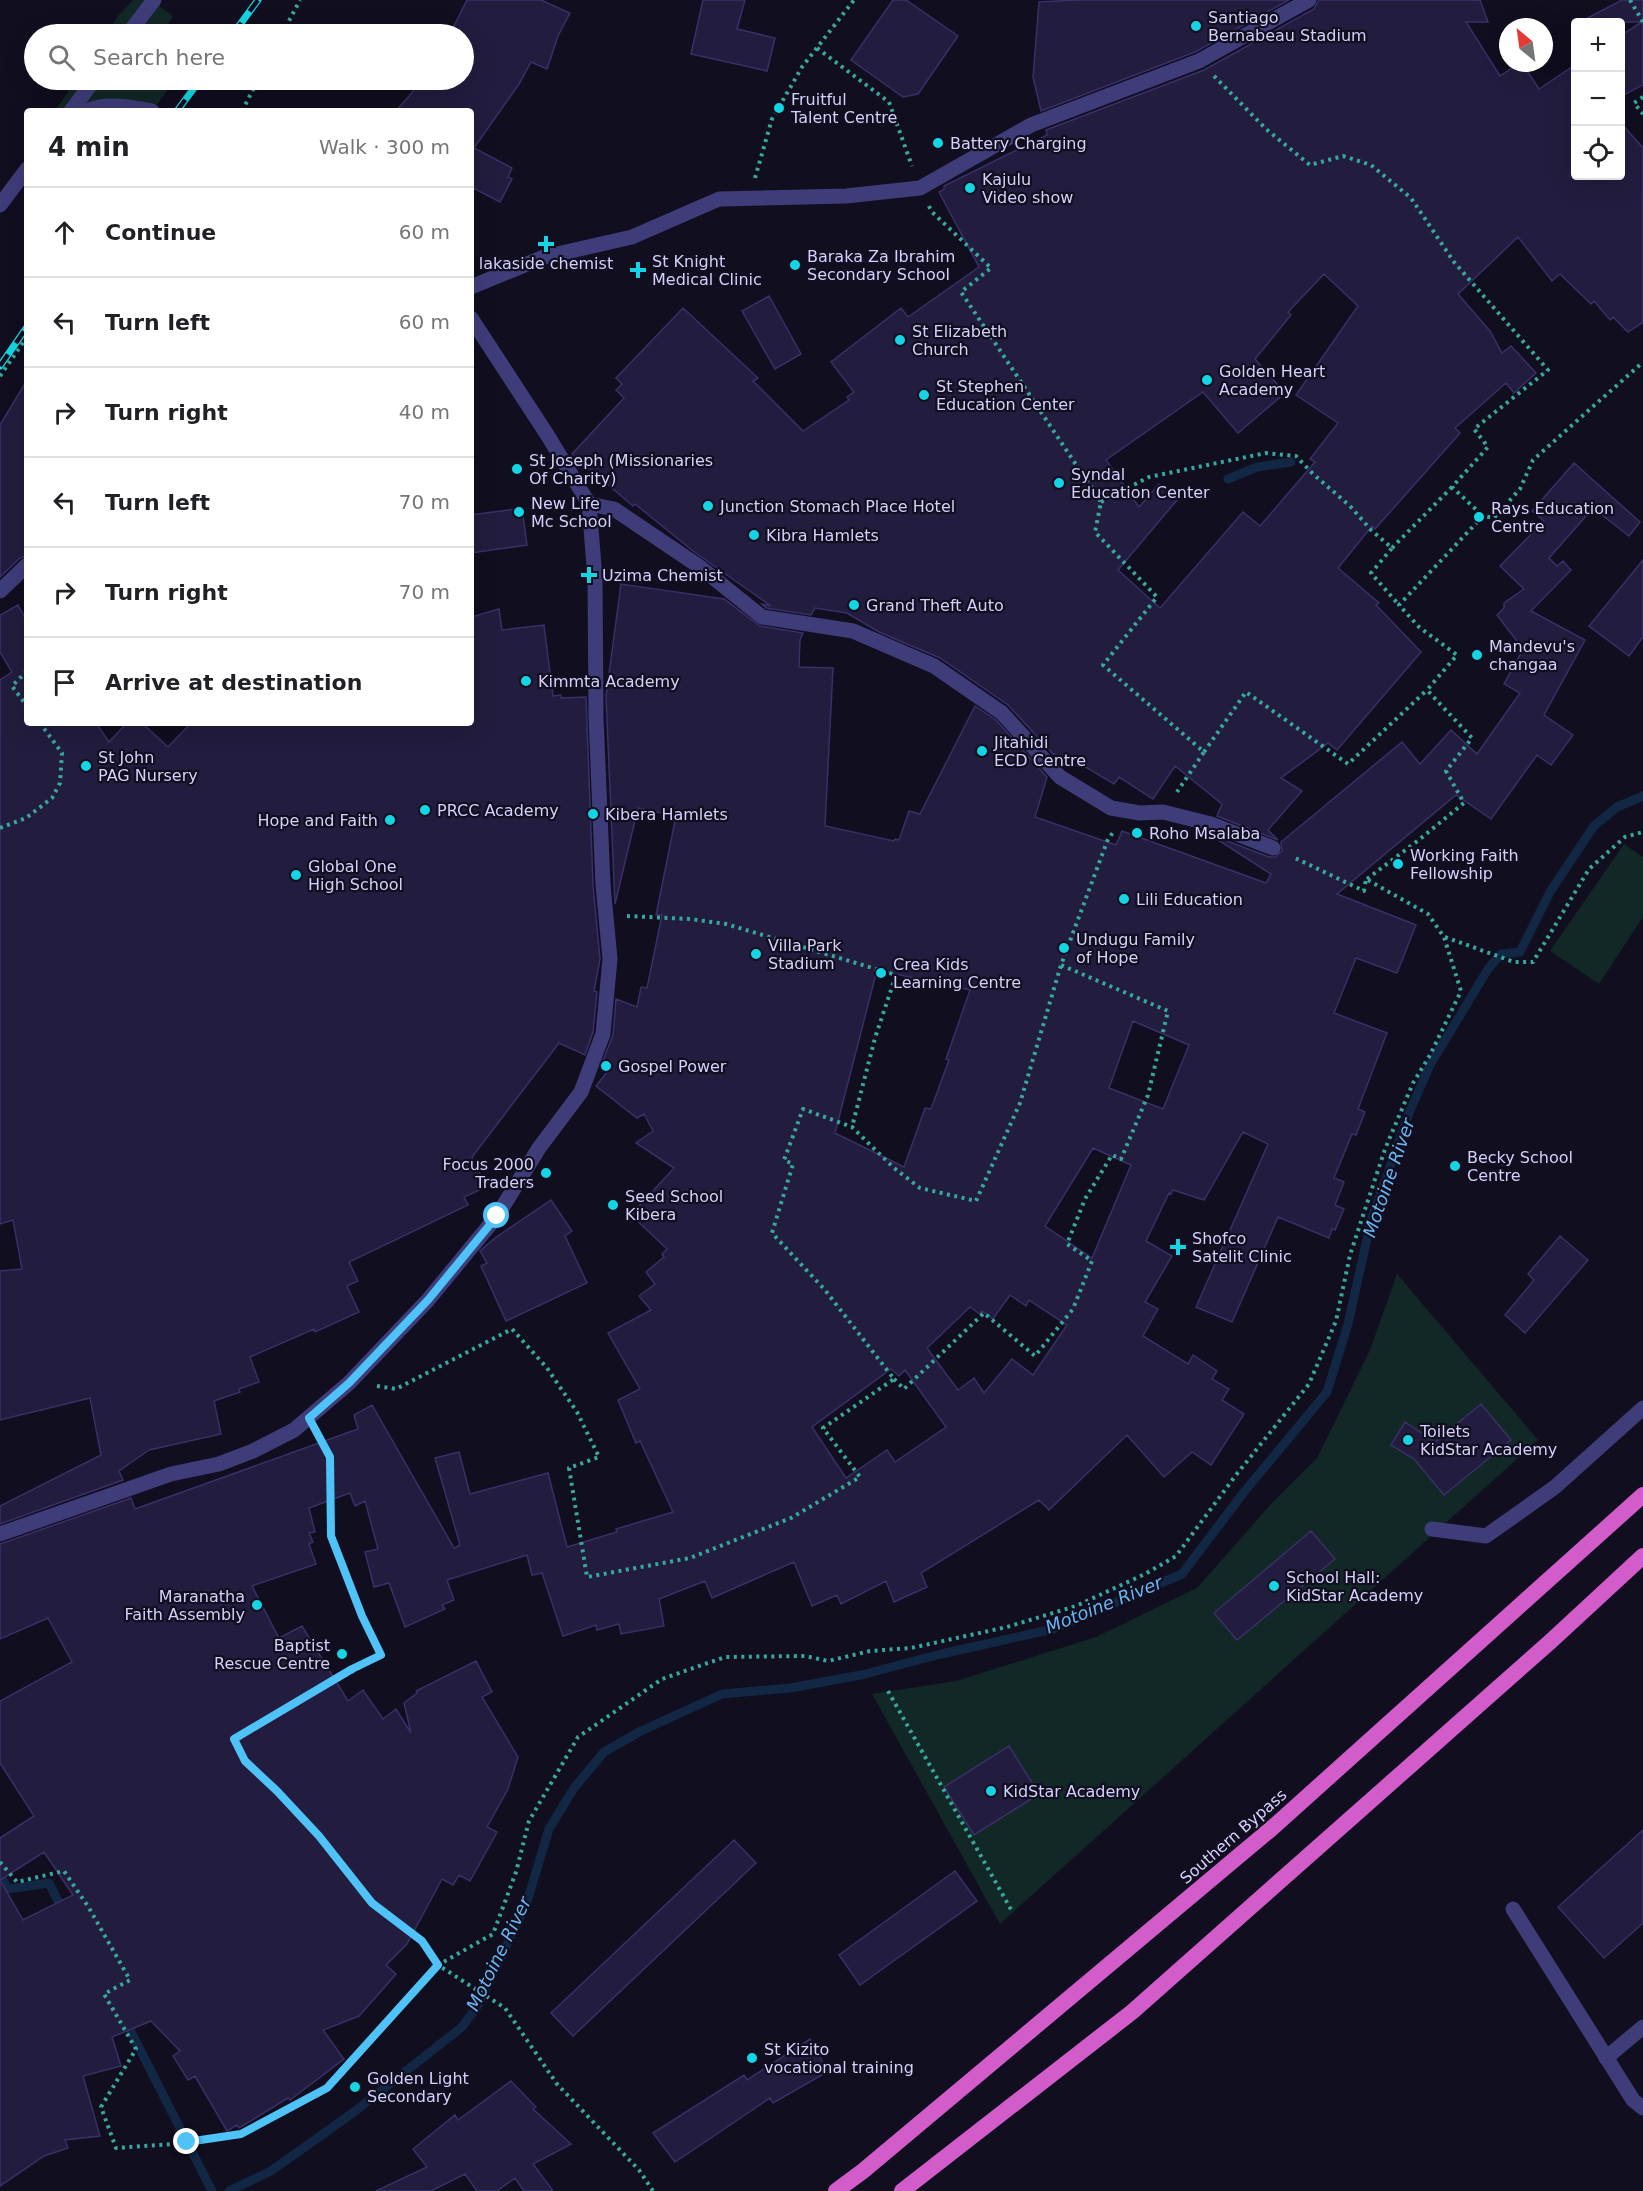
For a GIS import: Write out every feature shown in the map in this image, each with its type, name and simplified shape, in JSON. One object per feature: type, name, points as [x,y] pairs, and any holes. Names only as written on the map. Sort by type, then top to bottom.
[{"type":"highway","name":"Southern Bypass","points":[[836,2191],[863,2171],[1271,1829],[1643,1495]]},
{"type":"highway","points":[[902,2191],[1132,2012],[1551,1641],[1643,1556]]},
{"type":"street","points":[[136,24],[154,0]]},
{"type":"street","points":[[474,286],[544,257],[632,237],[719,199],[846,196],[920,188],[1031,125],[1199,61],[1309,0]]},
{"type":"street","points":[[72,108],[86,90]]},
{"type":"street","points":[[92,108],[121,106],[133,108]]},
{"type":"street","points":[[0,204],[24,173]]},
{"type":"street","points":[[0,1534],[171,1474],[219,1464],[253,1451],[294,1430],[349,1383],[428,1300],[497,1216],[539,1148],[581,1092],[603,1034],[610,959],[596,717],[595,578],[589,504],[548,435],[474,323]]},
{"type":"street","points":[[589,504],[614,509],[700,567],[762,617],[853,631],[934,666],[1002,714],[1060,777],[1111,808],[1129,812],[1163,812],[1211,824],[1273,848]]},
{"type":"street","points":[[0,591],[24,568]]},
{"type":"street","points":[[1432,1529],[1486,1536],[1556,1487],[1643,1408]]},
{"type":"street","points":[[1513,1909],[1633,2100],[1643,2108]]},
{"type":"street","points":[[1606,2058],[1643,2027]]},
{"type":"path","points":[[287,24],[300,0]]},
{"type":"path","points":[[749,198],[772,119],[802,67],[854,0]]},
{"type":"path","points":[[1630,0],[1643,22]]},
{"type":"path","points":[[817,48],[890,102],[920,188],[932,211],[991,268],[961,292],[1101,502],[1095,532],[1157,597],[1102,665],[1204,752]]},
{"type":"path","points":[[1163,812],[1246,692],[1348,764],[1427,690],[1457,655],[1419,627],[1371,573],[1488,447],[1474,429],[1548,370],[1454,262],[1411,198],[1371,165],[1343,156],[1310,165],[1266,129],[1199,61]]},
{"type":"path","points":[[244,108],[253,90]]},
{"type":"path","points":[[1643,97],[1634,103],[1643,114]]},
{"type":"path","points":[[0,376],[24,341]]},
{"type":"path","points":[[1452,487],[1483,516],[1494,518],[1520,489],[1533,460],[1643,362]]},
{"type":"path","points":[[1101,502],[1149,477],[1266,453],[1296,456],[1312,474],[1350,506],[1371,530],[1392,548]]},
{"type":"path","points":[[1399,605],[1483,516]]},
{"type":"path","points":[[24,674],[12,686],[24,702]]},
{"type":"path","points":[[1273,848],[1364,891],[1366,879],[1464,803],[1446,771],[1472,738],[1427,690]]},
{"type":"path","points":[[0,828],[26,818],[52,798],[60,783],[62,753],[42,726]]},
{"type":"path","points":[[1061,965],[1168,1011],[1148,1095],[1121,1159],[1112,1155],[1085,1199],[1067,1244],[1092,1261],[1073,1309],[1035,1356],[984,1313],[904,1389],[825,1290],[772,1233],[793,1164],[784,1160],[803,1109],[852,1127],[894,1168],[920,1188],[976,1201],[1020,1103],[1061,965],[1108,839],[1129,812]]},
{"type":"path","points":[[1444,937],[1514,962],[1533,962],[1589,869],[1625,837],[1643,832]]},
{"type":"path","points":[[0,1862],[17,1882],[64,1871],[89,1908],[130,1980],[104,1994],[136,2049],[101,2107],[116,2148],[174,2144],[241,2134],[327,2088],[438,1965],[493,1934],[516,1872],[529,1821],[578,1737],[662,1679],[725,1656],[805,1656],[828,1661],[870,1651],[911,1648],[1007,1627],[1076,1606],[1145,1574],[1176,1556],[1236,1475],[1309,1384],[1336,1321],[1350,1255],[1385,1149],[1413,1083],[1430,1055],[1461,991],[1444,937],[1428,914],[1366,879]]},
{"type":"path","points":[[606,915],[690,919],[726,924],[896,975],[875,1038],[852,1127]]},
{"type":"path","points":[[349,1383],[396,1389],[512,1329],[547,1368],[577,1412],[599,1456],[569,1467],[587,1577],[690,1558],[791,1518],[860,1477],[823,1428],[894,1379]]},
{"type":"path","points":[[309,1418],[330,1457],[331,1536],[362,1616],[381,1655],[352,1669],[234,1739],[245,1761],[319,1836],[372,1903],[422,1941],[438,1965],[505,2008],[557,2084],[639,2170],[653,2191]]},
{"type":"path","points":[[888,1691],[1013,1912]]},
{"type":"green space","points":[[133,0],[151,0],[173,16],[168,24],[113,24]]},
{"type":"green space","points":[[69,90],[168,90],[154,108],[57,108]]},
{"type":"green space","points":[[1624,844],[1643,857],[1643,917],[1599,984],[1550,951]]},
{"type":"green space","points":[[1397,1274],[1538,1440],[1000,1924],[872,1694],[956,1681],[1096,1637],[1197,1588],[1271,1504],[1317,1458],[1370,1350]]},
{"type":"building","points":[[467,0],[541,0],[570,13],[558,36],[547,69],[531,62],[519,84],[474,148],[474,108],[399,108],[414,90],[474,90],[474,24],[455,24]]},
{"type":"building","points":[[703,0],[745,0],[737,29],[775,38],[767,71],[691,54]]},
{"type":"building","points":[[893,0],[906,0],[958,36],[918,94],[903,97],[851,60]]},
{"type":"building","points":[[1289,0],[1195,52],[1041,111],[1033,77],[1039,2]]},
{"type":"building","points":[[1319,0],[1480,0],[1488,22],[1466,22],[1500,76],[1506,72],[1528,72],[1539,89],[1571,68],[1571,180],[1625,180],[1625,128],[1643,148],[1643,322],[1628,332],[1613,317],[1610,320],[1594,301],[1591,304],[1560,274],[1552,281],[1518,237],[1458,294],[1490,331],[1502,353],[1511,346],[1536,373],[1514,393],[1506,383],[1455,428],[1460,433],[1375,529],[1372,526],[1338,568],[1379,603],[1376,605],[1421,652],[1337,750],[1328,743],[1281,778],[1302,791],[1268,830],[1278,840],[1217,816],[1222,804],[1175,766],[1153,799],[1119,777],[1114,784],[1079,763],[1078,766],[1054,755],[1008,705],[940,658],[879,632],[847,613],[815,608],[811,615],[766,608],[762,604],[771,606],[693,551],[635,504],[633,506],[572,454],[624,398],[616,390],[622,384],[616,378],[683,308],[758,378],[753,381],[803,431],[849,400],[847,397],[854,392],[831,362],[901,308],[908,317],[979,267],[939,192],[944,189],[944,186],[1047,135],[1046,130],[1204,70],[1314,9]],"holes":[[[1324,274],[1358,306],[1296,395],[1338,423],[1310,459],[1315,462],[1260,526],[1243,512],[1160,608],[1118,570],[1177,500],[1159,484],[1139,507],[1106,460],[1203,392],[1238,433],[1285,393],[1255,359],[1291,315],[1288,312]]]},
{"type":"building","points":[[1622,0],[1643,0],[1643,85],[1625,94],[1625,33],[1642,22],[1625,22],[1625,18],[1588,18]]},
{"type":"building","points":[[474,148],[512,168],[508,177],[512,179],[500,202],[474,189]]},
{"type":"building","points":[[769,296],[801,354],[775,369],[742,311]]},
{"type":"building","points":[[24,385],[24,557],[0,577],[0,425]]},
{"type":"building","points":[[1574,463],[1640,522],[1629,536],[1593,508],[1549,558],[1557,566],[1563,561],[1571,570],[1531,611],[1585,640],[1544,715],[1573,735],[1551,765],[1537,755],[1491,819],[1456,795],[1337,894],[1416,925],[1397,973],[1356,958],[1334,1013],[1387,1033],[1358,1109],[1365,1112],[1356,1135],[1352,1134],[1334,1178],[1344,1182],[1335,1205],[1344,1209],[1335,1230],[1332,1229],[1329,1238],[1278,1217],[1232,1322],[1196,1307],[1268,1144],[1243,1132],[1204,1200],[1173,1190],[1171,1194],[1169,1193],[1146,1241],[1172,1256],[1145,1302],[1158,1309],[1143,1336],[1188,1364],[1193,1355],[1217,1371],[1212,1379],[1229,1389],[1222,1400],[1244,1414],[1211,1465],[1192,1452],[1164,1477],[1127,1435],[1049,1510],[1039,1500],[921,1573],[927,1587],[894,1602],[886,1581],[841,1604],[837,1595],[812,1606],[794,1562],[712,1598],[705,1581],[659,1599],[664,1626],[621,1634],[619,1624],[597,1630],[596,1625],[563,1636],[542,1573],[532,1575],[527,1555],[447,1580],[454,1600],[442,1605],[445,1609],[405,1627],[389,1583],[374,1587],[365,1552],[378,1549],[365,1501],[355,1506],[350,1493],[309,1508],[315,1532],[309,1533],[313,1542],[309,1544],[316,1564],[252,1586],[279,1638],[302,1626],[348,1701],[363,1690],[383,1719],[396,1709],[411,1733],[404,1703],[417,1693],[416,1691],[476,1661],[492,1692],[482,1697],[518,1757],[508,1789],[487,1827],[497,1832],[470,1881],[459,1875],[453,1885],[442,1879],[407,1944],[386,1965],[396,1974],[359,2016],[323,2030],[344,2059],[290,2100],[288,2098],[239,2128],[237,2125],[227,2131],[195,2076],[188,2080],[173,2056],[180,2051],[151,2021],[112,2037],[121,2066],[83,2076],[100,2136],[65,2140],[68,2148],[44,2156],[0,2186],[0,1880],[0,1838],[34,1816],[0,1763],[0,1701],[72,1662],[48,1618],[0,1639],[0,1544],[131,1498],[135,1509],[358,1429],[354,1415],[372,1405],[454,1548],[460,1545],[435,1458],[459,1452],[470,1494],[548,1473],[567,1547],[673,1512],[640,1441],[636,1443],[618,1400],[640,1389],[608,1333],[651,1310],[639,1296],[655,1284],[646,1272],[664,1257],[662,1254],[667,1249],[631,1215],[674,1168],[636,1143],[653,1131],[644,1114],[637,1118],[596,1086],[611,1067],[602,1063],[613,1035],[616,999],[637,1007],[641,987],[647,988],[662,915],[656,915],[676,816],[638,808],[615,904],[606,696],[621,584],[724,599],[760,626],[803,633],[800,640],[799,667],[833,668],[825,826],[894,841],[899,840],[909,811],[920,814],[975,706],[996,720],[1047,777],[1035,817],[1116,845],[1122,831],[1266,883],[1271,874],[1209,834],[1269,857],[1275,857],[1282,851],[1281,842],[1402,742],[1420,764],[1451,730],[1477,754],[1520,693],[1504,684],[1523,649],[1497,615],[1504,608],[1504,603],[1524,589],[1500,566],[1544,521],[1532,511]],"holes":[[[877,970],[970,990],[946,1059],[949,1060],[931,1109],[925,1108],[904,1167],[835,1133]],[[1133,1021],[1189,1045],[1163,1109],[1109,1088]],[[1093,1148],[1131,1165],[1092,1258],[1045,1226]],[[1010,1295],[1026,1306],[1029,1300],[1067,1325],[1033,1375],[1012,1359],[984,1393],[974,1378],[958,1390],[927,1348],[970,1307],[980,1314],[982,1311],[993,1319]],[[891,1369],[899,1376],[905,1370],[946,1427],[895,1462],[887,1450],[846,1478],[812,1427]],[[44,1852],[73,1895],[23,1920],[0,1880]]]},
{"type":"building","points":[[522,508],[527,545],[474,553],[474,515]]},
{"type":"building","points":[[1643,560],[1643,637],[1629,656],[1589,626]]},
{"type":"building","points":[[18,605],[24,616],[24,726],[98,726],[109,742],[124,726],[145,726],[168,747],[188,726],[474,726],[474,616],[499,609],[502,630],[544,625],[553,696],[586,697],[593,885],[600,959],[594,991],[597,992],[593,1032],[585,1055],[559,1043],[472,1157],[486,1187],[464,1197],[468,1205],[349,1262],[358,1281],[347,1286],[359,1312],[250,1357],[259,1382],[239,1389],[240,1392],[214,1401],[221,1434],[149,1450],[119,1471],[123,1480],[0,1524],[0,1506],[101,1455],[90,1398],[0,1420],[0,1271],[22,1269],[13,1220],[0,1224],[0,680],[12,672],[0,652],[0,615]]},
{"type":"building","points":[[551,1200],[572,1231],[565,1236],[587,1283],[506,1321],[481,1266],[487,1263],[480,1251],[495,1238]]},
{"type":"building","points":[[1560,1236],[1588,1260],[1525,1333],[1505,1315],[1534,1280],[1528,1274]]},
{"type":"building","points":[[1481,1404],[1511,1440],[1444,1495],[1414,1459],[1391,1445],[1405,1422],[1435,1442]]},
{"type":"building","name":"School Hall: KidStar Academy","points":[[1311,1531],[1335,1559],[1237,1640],[1214,1613]]},
{"type":"building","name":"KidStar Academy","points":[[1009,1746],[1039,1794],[974,1835],[944,1787]]},
{"type":"building","points":[[1643,1830],[1643,1923],[1604,1958],[1558,1907]]},
{"type":"building","points":[[734,1840],[756,1863],[573,2036],[551,2013]]},
{"type":"building","points":[[955,1871],[977,1901],[860,1985],[839,1955]]},
{"type":"building","points":[[810,2039],[825,2066],[822,2075],[773,2103],[770,2098],[675,2162],[653,2133],[744,2075],[747,2080]]},
{"type":"building","points":[[511,2081],[536,2107],[533,2109],[571,2144],[533,2164],[553,2191],[524,2191],[515,2178],[497,2191],[477,2191],[465,2174],[431,2191],[376,2191],[427,2167],[413,2149],[455,2115],[458,2120]]},
{"type":"waterway","points":[[1228,479],[1257,467],[1291,462]]},
{"type":"waterway","name":"Motoine River","points":[[229,2191],[271,2171],[354,2112],[462,2027],[478,2005],[526,1905],[549,1829],[574,1788],[604,1752],[641,1731],[722,1694],[790,1688],[861,1675],[1053,1629],[1182,1574],[1244,1492],[1327,1392],[1348,1324],[1371,1221],[1409,1113],[1430,1065],[1488,969],[1501,954],[1520,952],[1550,892],[1594,826],[1617,807],[1643,796]]},
{"type":"waterway","points":[[0,1875],[8,1889],[49,1883],[64,1913]]},
{"type":"waterway","points":[[125,2020],[212,2191]]},
{"type":"railway","points":[[240,24],[258,0]]},
{"type":"railway","points":[[179,108],[193,90]]},
{"type":"railway","points":[[0,366],[24,331]]},
{"type":"place","name":"Santiago Bernabeau Stadium","points":[[1196,26]]},
{"type":"place","name":"Fruitful Talent Centre","points":[[779,108]]},
{"type":"place","name":"Battery Charging","points":[[938,143]]},
{"type":"place","name":"Kajulu Video show","points":[[970,188]]},
{"type":"place","name":"lakaside chemist","points":[[546,244]]},
{"type":"place","name":"Baraka Za Ibrahim Secondary School","points":[[795,265]]},
{"type":"place","name":"St Knight Medical Clinic","points":[[638,270]]},
{"type":"place","name":"St Elizabeth Church","points":[[900,340]]},
{"type":"place","name":"Golden Heart Academy","points":[[1207,380]]},
{"type":"place","name":"St Stephen Education Center","points":[[924,395]]},
{"type":"place","name":"St Joseph (Missionaries Of Charity)","points":[[517,469]]},
{"type":"place","name":"Syndal Education Center","points":[[1059,483]]},
{"type":"place","name":"Junction Stomach Place Hotel","points":[[708,506]]},
{"type":"place","name":"New Life Mc School","points":[[519,512]]},
{"type":"place","name":"Rays Education Centre","points":[[1479,517]]},
{"type":"place","name":"Kibra Hamlets","points":[[754,535]]},
{"type":"place","name":"Uzima Chemist","points":[[589,575]]},
{"type":"place","name":"Grand Theft Auto","points":[[854,605]]},
{"type":"place","name":"Mandevu's changaa","points":[[1477,655]]},
{"type":"place","name":"Kimmta Academy","points":[[526,681]]},
{"type":"place","name":"Jitahidi ECD Centre","points":[[982,751]]},
{"type":"place","name":"St John PAG Nursery","points":[[86,766]]},
{"type":"place","name":"PRCC Academy","points":[[425,810]]},
{"type":"place","name":"Kibera Hamlets","points":[[593,814]]},
{"type":"place","name":"Hope and Faith","points":[[390,820]]},
{"type":"place","name":"Roho Msalaba","points":[[1137,833]]},
{"type":"place","name":"Working Faith Fellowship","points":[[1398,864]]},
{"type":"place","name":"Global One High School","points":[[296,875]]},
{"type":"place","name":"Lili Education","points":[[1124,899]]},
{"type":"place","name":"Undugu Family of Hope","points":[[1064,948]]},
{"type":"place","name":"Villa Park Stadium","points":[[756,954]]},
{"type":"place","name":"Crea Kids Learning Centre","points":[[881,973]]},
{"type":"place","name":"Gospel Power","points":[[606,1066]]},
{"type":"place","name":"Becky School Centre","points":[[1455,1166]]},
{"type":"place","name":"Focus 2000 Traders","points":[[546,1173]]},
{"type":"place","name":"Seed School Kibera","points":[[613,1205]]},
{"type":"place","name":"Shofco Satelit Clinic","points":[[1178,1247]]},
{"type":"place","name":"Toilets KidStar Academy","points":[[1408,1440]]},
{"type":"place","name":"School Hall: KidStar Academy","points":[[1274,1586]]},
{"type":"place","name":"Maranatha Faith Assembly","points":[[257,1605]]},
{"type":"place","name":"Baptist Rescue Centre","points":[[342,1654]]},
{"type":"place","name":"KidStar Academy","points":[[991,1791]]},
{"type":"place","name":"St Kizito vocational training","points":[[752,2058]]},
{"type":"place","name":"Golden Light Secondary","points":[[355,2087]]},
{"type":"route","points":[[187,2142],[241,2134],[327,2088],[438,1965],[422,1941],[372,1903],[319,1836],[245,1761],[234,1739],[352,1669],[381,1655],[362,1616],[331,1536],[330,1457],[309,1418],[349,1383],[388,1343],[428,1300],[497,1216]]}]
